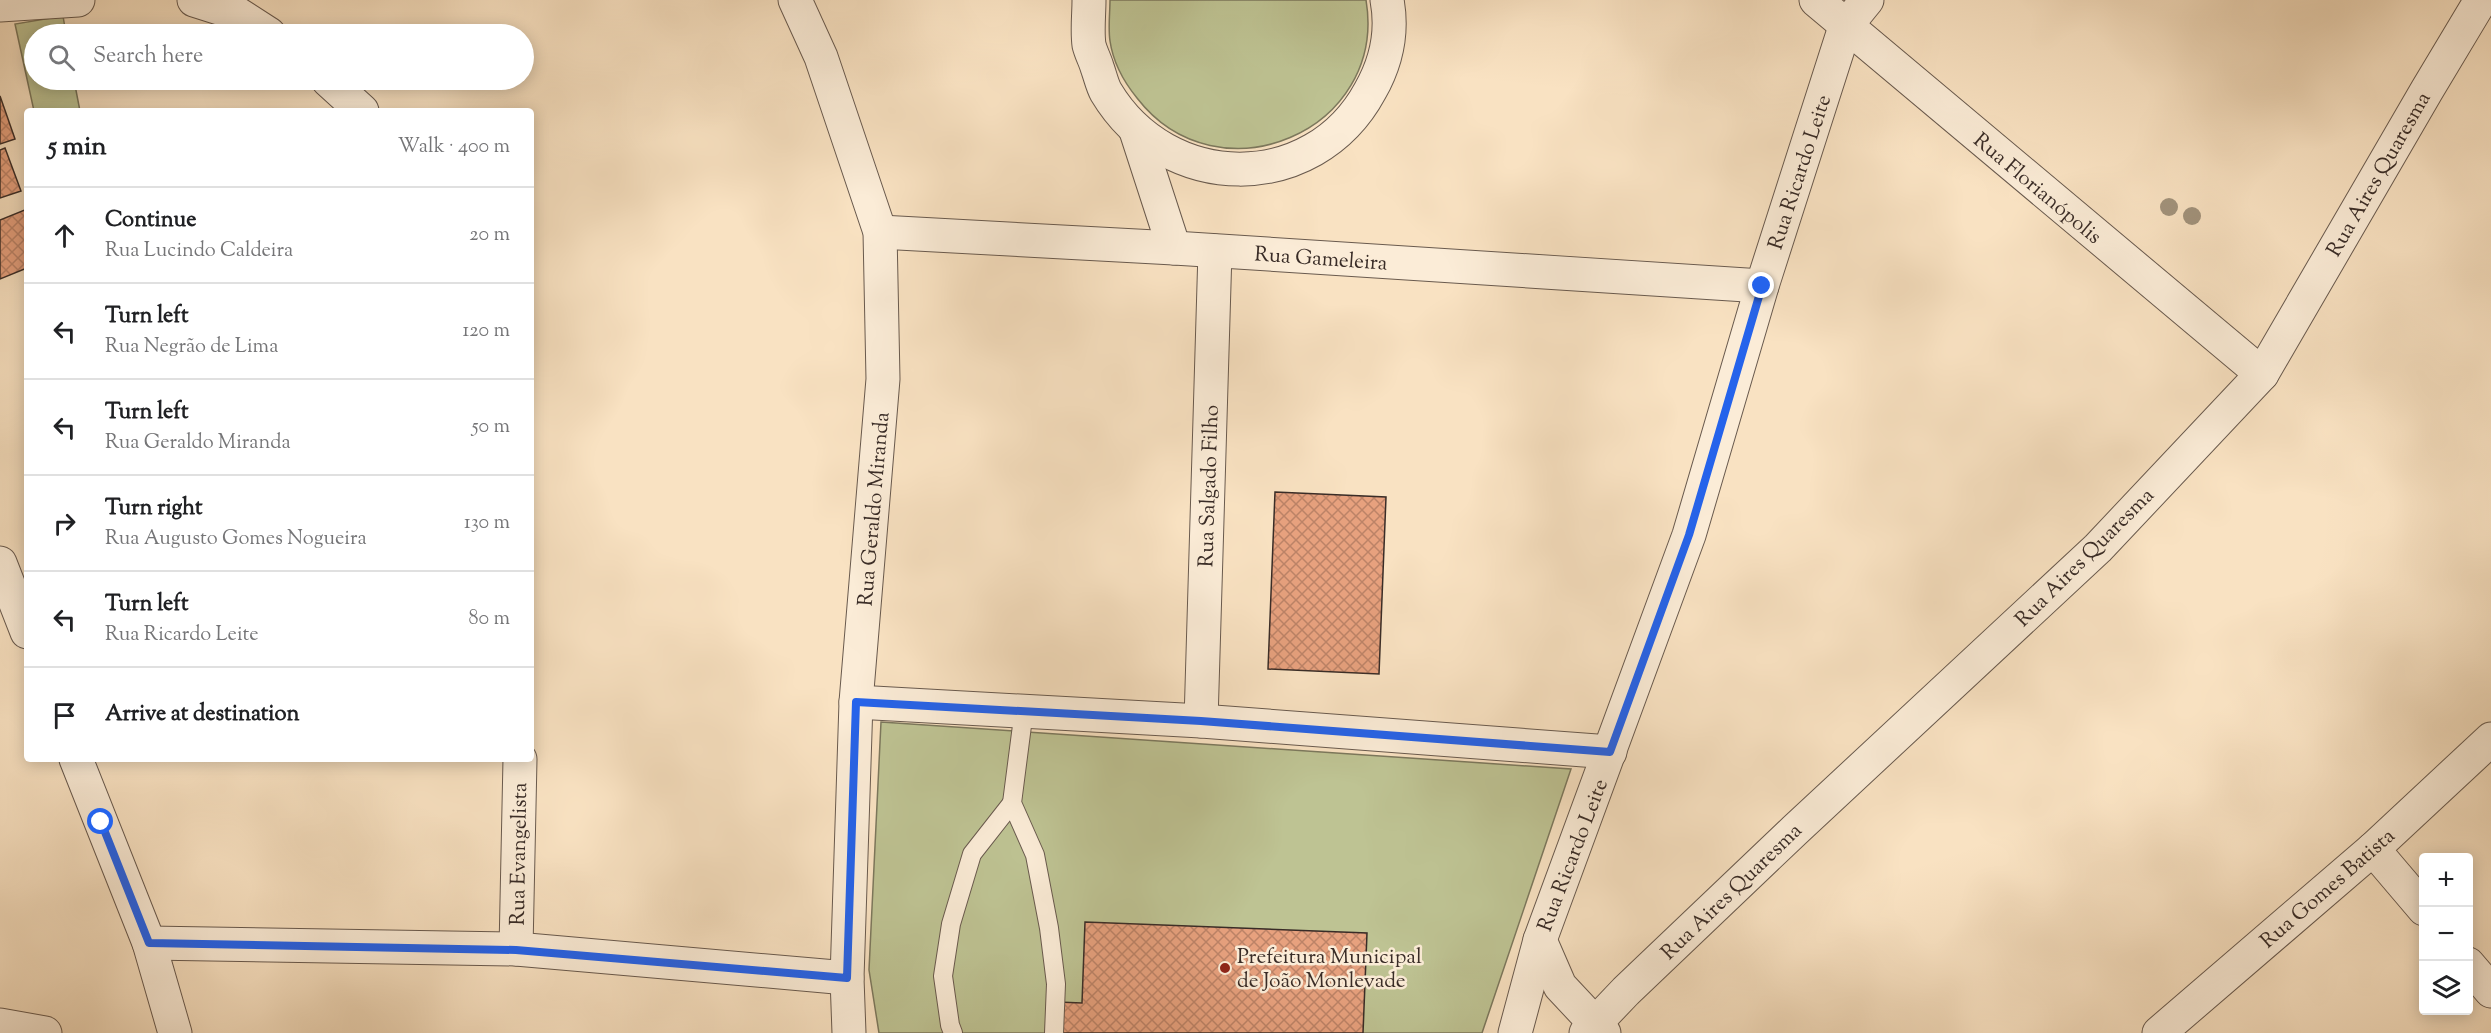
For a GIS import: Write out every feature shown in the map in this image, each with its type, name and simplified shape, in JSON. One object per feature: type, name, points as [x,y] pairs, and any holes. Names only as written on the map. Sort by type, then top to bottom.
[{"type":"street","points":[[0,5],[78,0]]},
{"type":"street","points":[[194,0],[238,14],[254,24]]},
{"type":"street","name":"Rua Geraldo Miranda","points":[[795,0],[821,57],[880,232],[883,379],[856,702],[847,978],[849,1033]]},
{"type":"street","points":[[1089,0],[1089,45],[1106,92],[1136,131],[1174,248]]},
{"type":"street","points":[[1136,131],[1178,158],[1226,170],[1276,166],[1322,147],[1359,112],[1383,69],[1391,20],[1387,0]]},
{"type":"street","name":"Rua Florianópolis","points":[[1816,0],[1845,27],[2262,374]]},
{"type":"street","name":"Rua Ricardo Leite","points":[[1515,1033],[1540,940],[1689,535],[1762,286],[1845,27],[1867,0]]},
{"type":"street","name":"Rua Aires Quaresma","points":[[1595,1029],[1795,830],[2098,548],[2262,374],[2481,0]]},
{"type":"street","points":[[339,90],[359,108]]},
{"type":"street","name":"Rua Gameleira","points":[[880,232],[1174,248],[1762,286]]},
{"type":"street","name":"Rua Salgado Filho","points":[[1201,721],[1215,252]]},
{"type":"street","points":[[0,563],[24,624]]},
{"type":"street","points":[[856,702],[1201,721],[1610,752]]},
{"type":"street","name":"Rua Gomes Batista","points":[[2159,1033],[2373,849],[2491,739]]},
{"type":"street","points":[[77,762],[149,943],[175,1033]]},
{"type":"street","name":"Rua Evangelista","points":[[516,950],[520,762]]},
{"type":"street","points":[[2373,849],[2422,907]]},
{"type":"street","points":[[1540,940],[1560,986],[1595,1029]]},
{"type":"street","points":[[149,943],[516,950],[847,978]]},
{"type":"street","points":[[2473,969],[2491,991]]},
{"type":"street","points":[[0,1025],[45,1033]]},
{"type":"lane","points":[[953,1033],[943,976],[951,924],[972,854],[1012,803],[1024,710]]},
{"type":"lane","points":[[1012,803],[1035,855],[1049,928],[1056,984],[1054,1033]]},
{"type":"green space","points":[[1110,0],[1366,0],[1366,46],[1351,85],[1325,116],[1290,138],[1251,148],[1210,145],[1171,129],[1137,98],[1128,85],[1116,64],[1111,49]]},
{"type":"green space","points":[[63,16],[64,24],[24,24],[24,65],[15,24]]},
{"type":"green space","points":[[29,90],[76,90],[79,108],[33,108]]},
{"type":"green space","points":[[881,722],[1571,769],[1482,1033],[879,1033],[869,970]]},
{"type":"building","points":[[0,96],[15,139],[0,144]]},
{"type":"building","points":[[5,148],[21,191],[0,198],[0,150]]},
{"type":"building","points":[[24,210],[24,269],[0,279],[0,220]]},
{"type":"building","points":[[1275,492],[1386,497],[1379,674],[1268,669]]},
{"type":"building","name":"Prefeitura Municipal de João Monlevade","points":[[1085,922],[1367,933],[1363,1033],[1056,1033],[1058,1002],[1082,1003]]},
{"type":"place","name":"Prefeitura Municipal de João Monlevade","points":[[1225,968]]},
{"type":"route","points":[[101,822],[149,943],[516,950],[847,978],[856,702],[1201,721],[1610,752],[1689,535],[1762,286]]}]
